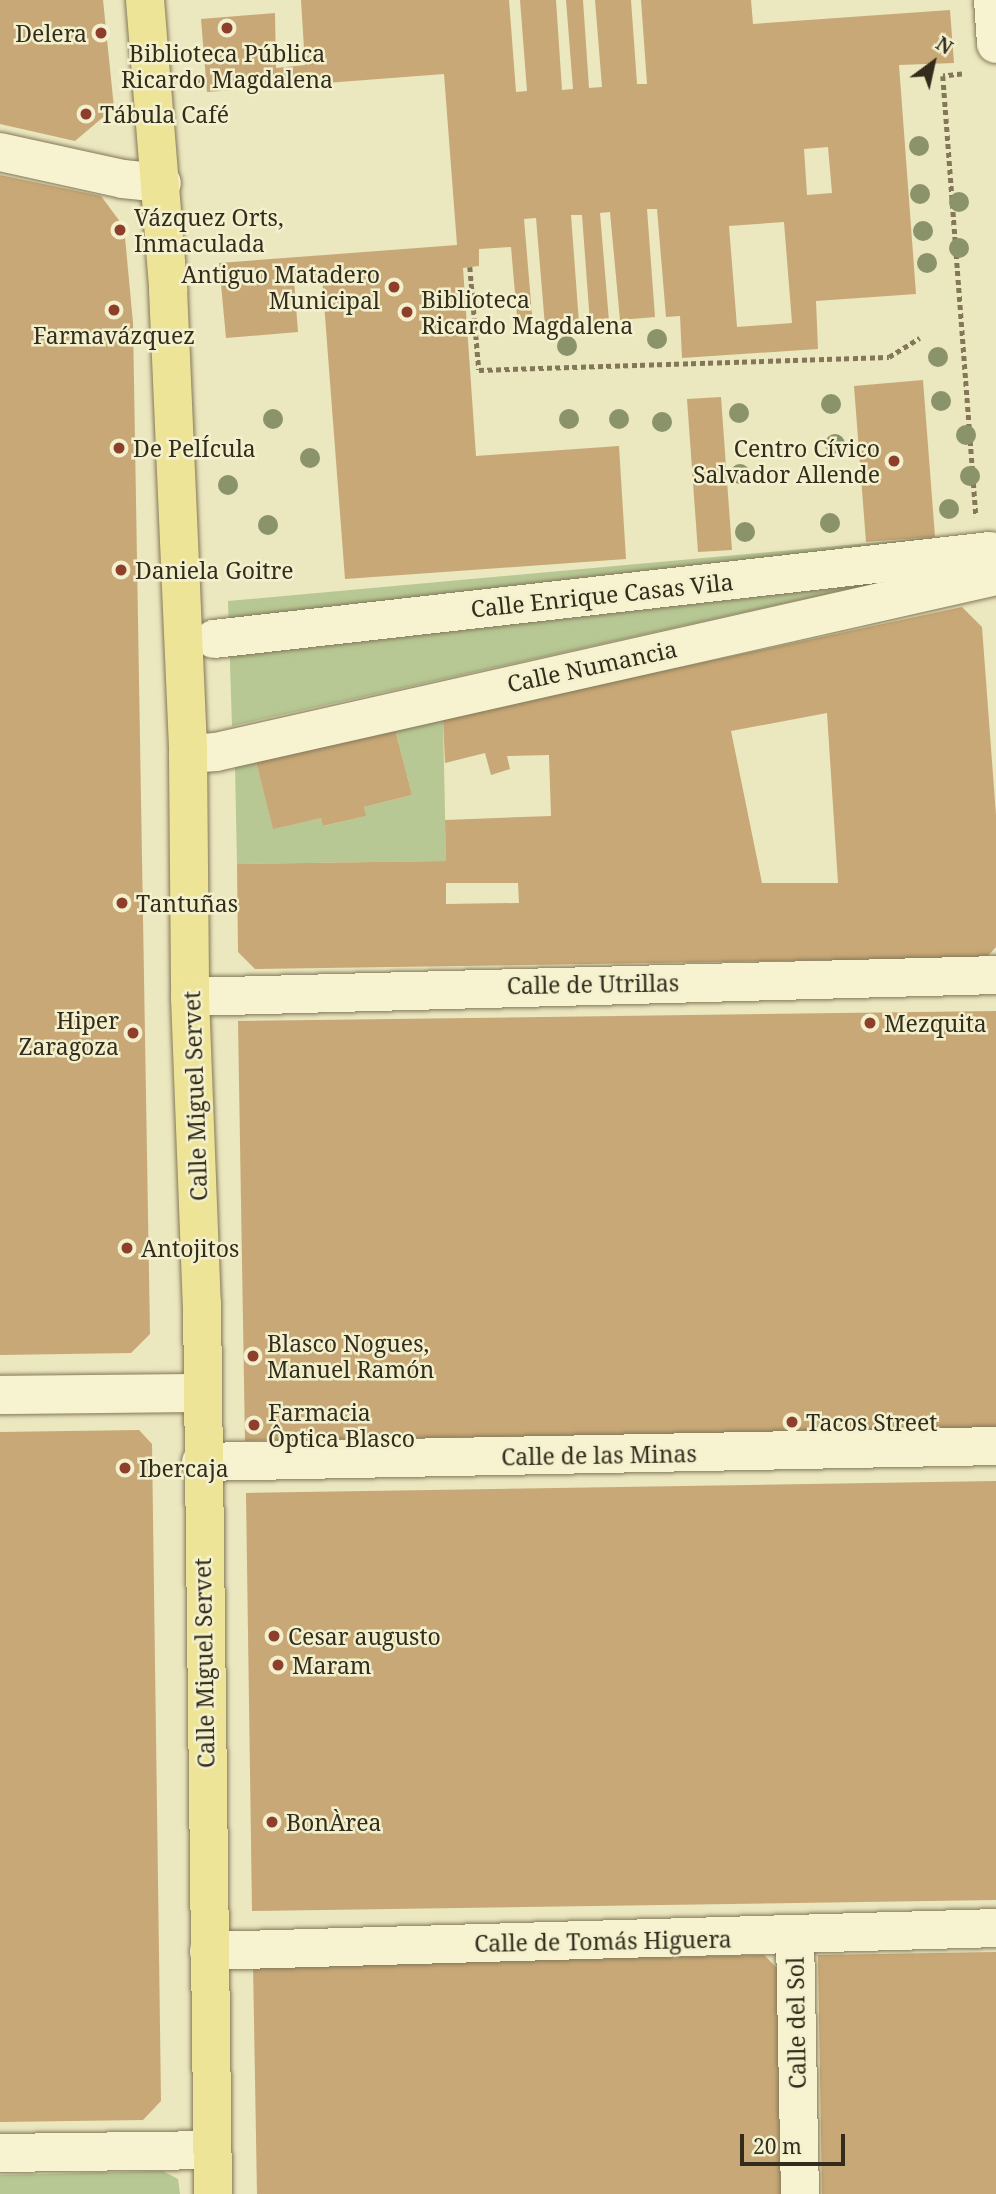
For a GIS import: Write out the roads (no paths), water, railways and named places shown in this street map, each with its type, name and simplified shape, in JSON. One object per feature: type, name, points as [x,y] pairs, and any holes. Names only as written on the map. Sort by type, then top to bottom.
[{"type":"main road","name":"Calle Miguel Servet","points":[[145,0],[162,183],[188,754],[190,997],[202,1304],[200,1392],[213,2194]]},
{"type":"street","points":[[993,0],[996,44]]},
{"type":"street","points":[[0,152],[123,179],[162,183]]},
{"type":"street","name":"Calle Numancia","points":[[188,754],[216,752],[988,560]]},
{"type":"street","name":"Calle Enrique Casas Vila","points":[[214,639],[988,560]]},
{"type":"street","name":"Calle de Utrillas","points":[[190,997],[996,975]]},
{"type":"street","points":[[0,1395],[200,1392]]},
{"type":"street","name":"Calle de las Minas","points":[[201,1462],[996,1446]]},
{"type":"street","name":"Calle de Tomás Higuera","points":[[209,1951],[996,1928]]},
{"type":"street","name":"Calle del Sol","points":[[794,1936],[800,2194]]},
{"type":"street","points":[[0,2153],[212,2150]]},
{"type":"place","name":"Biblioteca Pública Ricardo Magdalena","points":[[227,28]]},
{"type":"place","name":"Delera","points":[[101,33]]},
{"type":"place","name":"Tábula Café","points":[[86,114]]},
{"type":"place","name":"Vázquez Orts, Inmaculada","points":[[120,230]]},
{"type":"place","name":"Antiguo Matadero Municipal","points":[[394,287]]},
{"type":"place","name":"Farmavázquez","points":[[114,310]]},
{"type":"place","name":"Biblioteca Ricardo Magdalena","points":[[407,312]]},
{"type":"place","name":"De PelÍcula","points":[[119,448]]},
{"type":"place","name":"Centro Cívico Salvador Allende","points":[[894,461]]},
{"type":"place","name":"Daniela Goitre","points":[[121,570]]},
{"type":"place","name":"Tantuñas","points":[[122,903]]},
{"type":"place","name":"Mezquita","points":[[870,1023]]},
{"type":"place","name":"Hiper Zaragoza","points":[[133,1033]]},
{"type":"place","name":"Antojitos","points":[[127,1248]]},
{"type":"place","name":"Blasco Nogues, Manuel Ramón","points":[[253,1356]]},
{"type":"place","name":"Tacos Street","points":[[792,1422]]},
{"type":"place","name":"Farmacia Ôptica Blasco","points":[[254,1425]]},
{"type":"place","name":"Ibercaja","points":[[125,1468]]},
{"type":"place","name":"Cesar augusto","points":[[274,1636]]},
{"type":"place","name":"Maram","points":[[278,1665]]},
{"type":"place","name":"BonÀrea","points":[[272,1822]]}]
